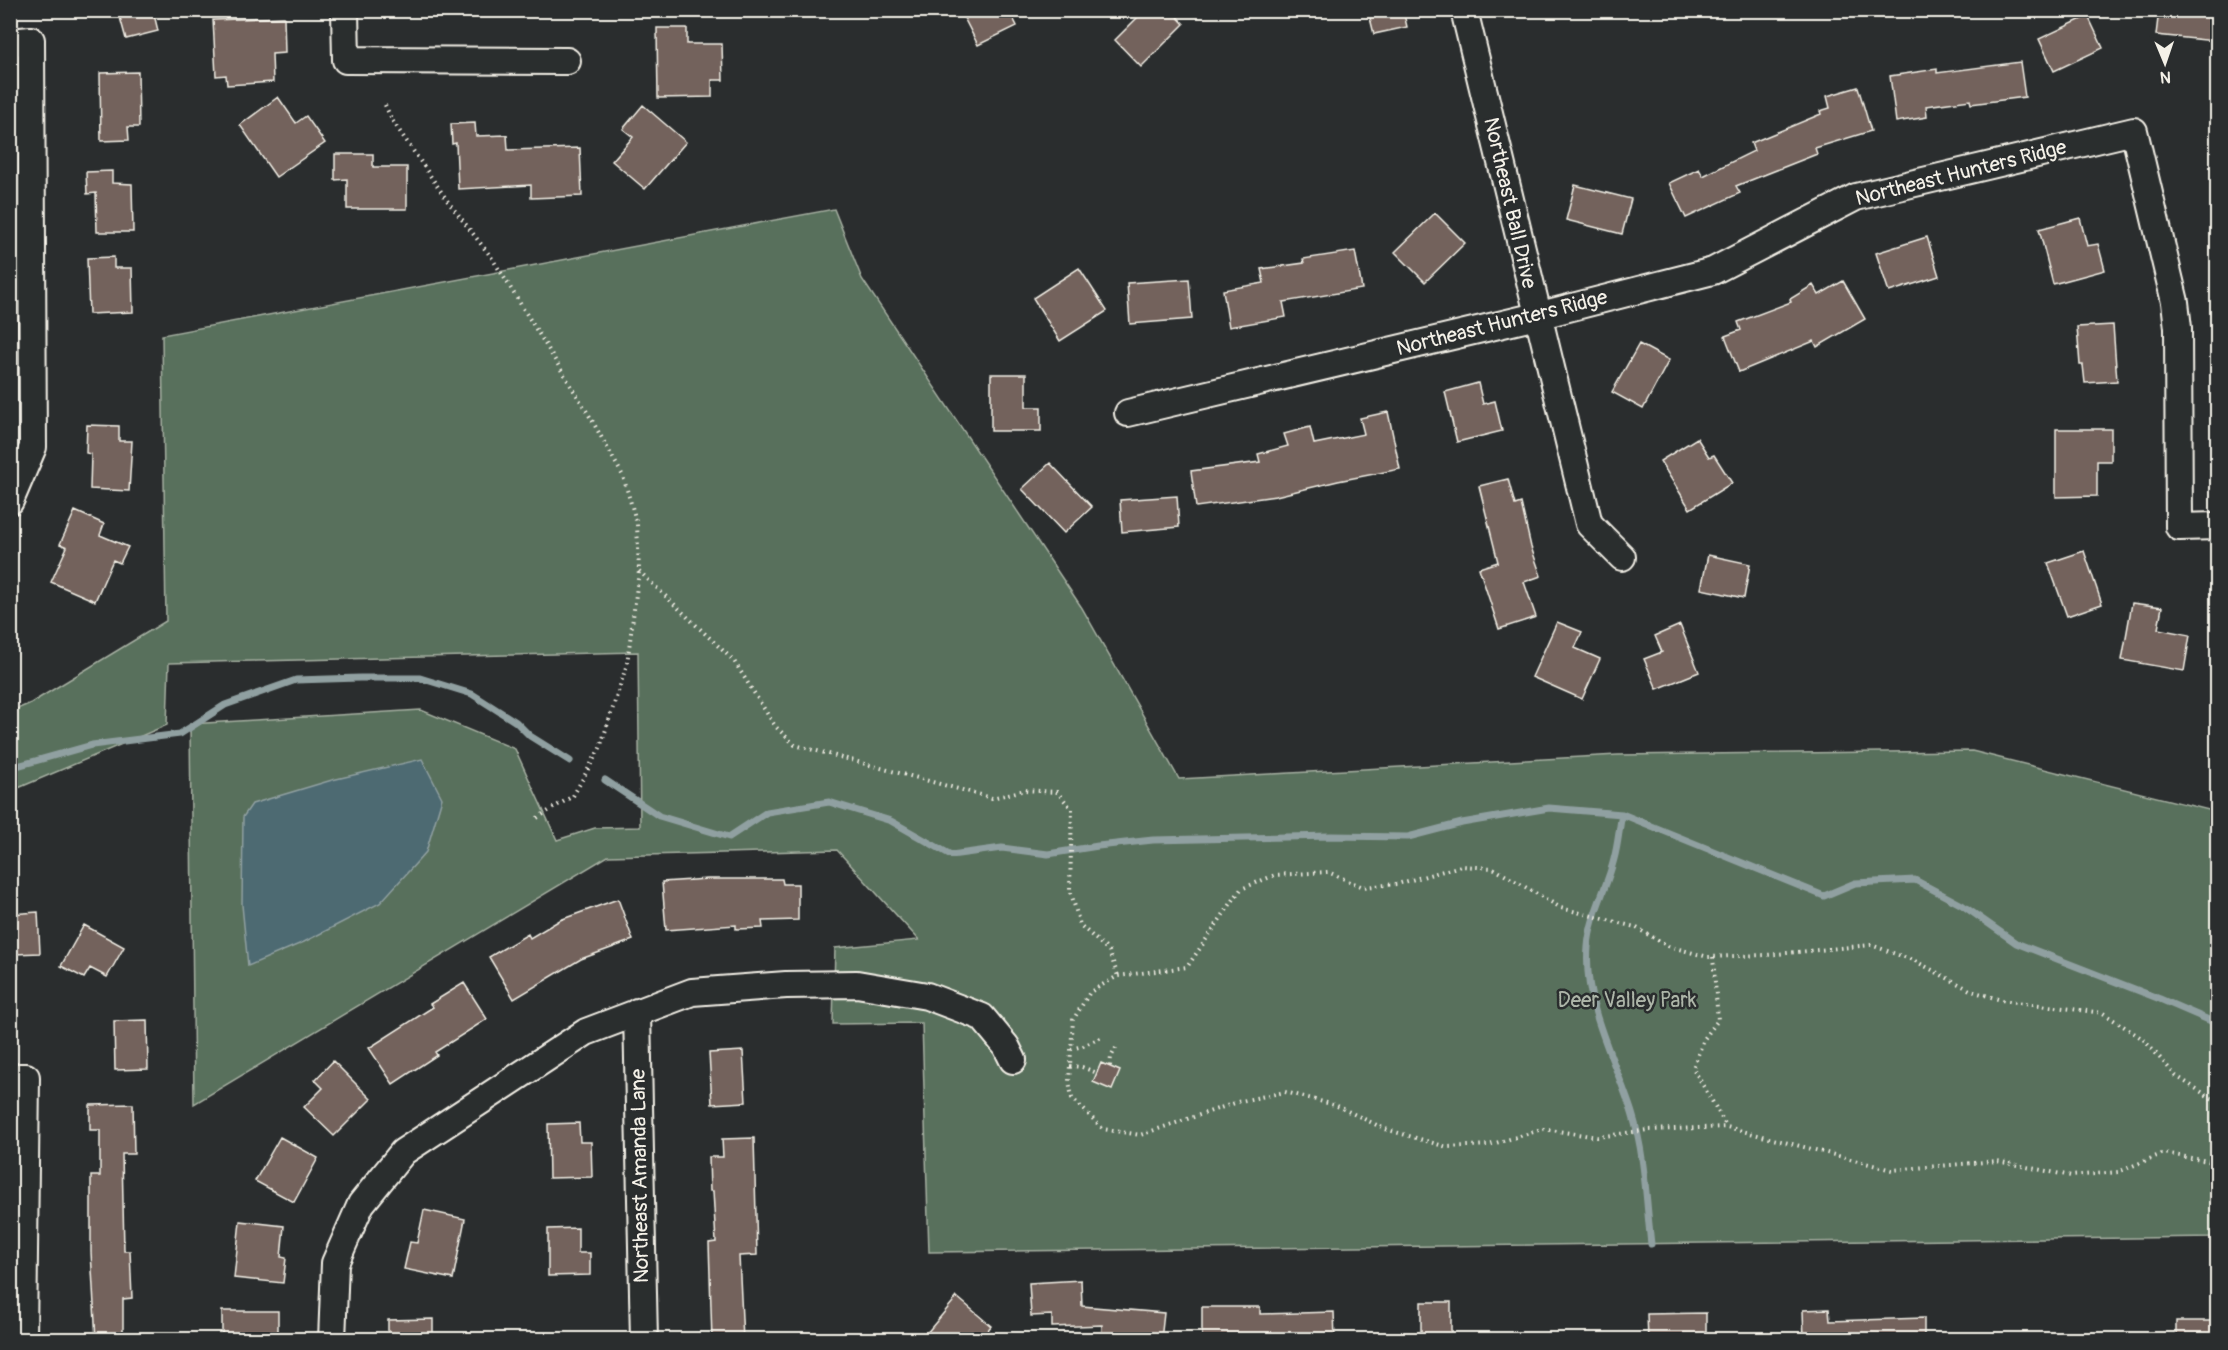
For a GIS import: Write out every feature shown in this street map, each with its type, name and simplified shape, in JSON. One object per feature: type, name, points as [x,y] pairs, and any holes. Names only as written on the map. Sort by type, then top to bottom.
[{"type":"street","points":[[345,10],[346,60],[567,61]]},
{"type":"street","name":"Northeast Ball Drive","points":[[1464,10],[1589,524],[1622,557]]},
{"type":"street","points":[[10,501],[33,447],[21,41]]},
{"type":"street","name":"Northeast Hunters Ridge","points":[[1128,413],[1537,316],[1713,271],[1856,196],[2134,131],[2175,302],[2177,319],[2179,527],[2217,526]]},
{"type":"street","points":[[332,1340],[335,1263],[361,1204],[403,1152],[586,1032],[692,992],[786,985],[857,984],[927,996],[982,1017],[1006,1046],[1013,1060]]},
{"type":"street","name":"Northeast Amanda Lane","points":[[637,1012],[644,1340]]},
{"type":"street","points":[[10,1077],[26,1077],[23,1340]]},
{"type":"path","points":[[385,105],[392,120],[449,203],[492,258],[589,415],[623,476],[637,524],[639,571],[627,664],[600,748],[573,796],[537,818]]},
{"type":"path","points":[[639,571],[734,661],[775,726],[795,745],[992,798],[1025,790],[1057,792],[1072,809],[1070,889],[1080,925],[1109,951],[1118,976]]},
{"type":"path","points":[[2217,1100],[2176,1076],[2143,1040],[2103,1013],[2001,1000],[1971,991],[1916,961],[1871,945],[1766,955],[1713,957],[1668,946],[1635,927],[1561,908],[1493,868],[1461,866],[1397,884],[1363,887],[1328,872],[1275,875],[1241,889],[1188,967],[1118,976],[1090,992],[1073,1020],[1069,1081],[1072,1098],[1102,1129],[1140,1135],[1241,1101],[1285,1092],[1335,1105],[1385,1129],[1447,1148],[1489,1145],[1544,1129],[1597,1137],[1648,1130],[1727,1127],[1892,1170],[1997,1161],[2071,1176],[2118,1172],[2164,1153],[2217,1163]]},
{"type":"path","points":[[1713,957],[1718,1020],[1704,1039],[1693,1068],[1727,1127]]},
{"type":"path","points":[[1071,1049],[1083,1046],[1102,1036]]},
{"type":"path","points":[[1110,1066],[1111,1057],[1116,1048]]},
{"type":"path","points":[[1070,1066],[1097,1072]]},
{"type":"green space","name":"Deer Valley Park","points":[[834,209],[862,279],[1082,608],[1179,779],[1618,755],[1972,751],[2217,812],[2217,1237],[929,1252],[922,1023],[833,1024],[835,948],[919,940],[837,850],[608,856],[194,1104],[190,724],[421,710],[515,749],[557,840],[595,828],[640,827],[638,652],[169,663],[167,725],[11,791],[10,712],[31,703],[166,621],[162,335]]},
{"type":"water","points":[[422,759],[442,798],[426,852],[380,903],[304,942],[248,966],[242,905],[243,817],[252,804],[332,780]]},
{"type":"building","points":[[118,10],[153,10],[158,31],[126,39]]},
{"type":"building","points":[[960,10],[1009,10],[1017,26],[978,45]]},
{"type":"building","points":[[1145,10],[1171,10],[1184,24],[1141,67],[1115,40]]},
{"type":"building","points":[[1368,10],[1403,10],[1407,27],[1374,34]]},
{"type":"building","points":[[2159,10],[2217,10],[2215,41],[2156,35]]},
{"type":"building","points":[[2088,16],[2103,48],[2054,71],[2039,39]]},
{"type":"building","points":[[284,17],[285,53],[272,54],[273,82],[227,85],[226,75],[216,76],[213,20]]},
{"type":"building","points":[[657,28],[687,28],[687,44],[722,44],[723,80],[712,80],[712,97],[658,98]]},
{"type":"building","points":[[2020,62],[2025,97],[1971,104],[1970,100],[1926,106],[1927,117],[1896,122],[1890,76],[1937,69],[1937,73]]},
{"type":"building","points":[[138,72],[139,127],[128,127],[129,140],[101,141],[100,73]]},
{"type":"building","points":[[1858,87],[1871,131],[1815,148],[1817,154],[1736,186],[1740,193],[1686,218],[1669,183],[1699,169],[1703,176],[1754,151],[1751,143],[1821,114],[1820,111],[1830,108],[1827,96]]},
{"type":"building","points":[[278,97],[296,123],[306,116],[325,143],[276,177],[240,125]]},
{"type":"building","points":[[643,105],[686,142],[645,189],[612,161],[633,137],[623,129]]},
{"type":"building","points":[[475,123],[476,136],[507,135],[508,150],[580,148],[582,196],[531,198],[531,185],[458,189],[456,143],[452,144],[451,124]]},
{"type":"building","points":[[335,154],[373,154],[373,167],[407,167],[407,209],[347,209],[347,179],[335,180]]},
{"type":"building","points":[[112,171],[112,183],[132,184],[133,232],[97,232],[96,193],[87,194],[86,172]]},
{"type":"building","points":[[1575,185],[1631,199],[1622,234],[1566,220]]},
{"type":"building","points":[[1435,213],[1465,243],[1425,282],[1395,252]]},
{"type":"building","points":[[2080,218],[2087,246],[2098,244],[2105,270],[2053,284],[2039,229]]},
{"type":"building","points":[[1927,237],[1939,276],[1889,292],[1876,253]]},
{"type":"building","points":[[1355,251],[1362,289],[1283,302],[1286,317],[1229,327],[1223,290],[1264,283],[1261,269],[1304,263],[1303,259]]},
{"type":"building","points":[[114,257],[114,268],[132,268],[133,312],[89,314],[87,258]]},
{"type":"building","points":[[1079,268],[1107,311],[1060,341],[1033,298]]},
{"type":"building","points":[[1189,279],[1192,319],[1130,324],[1127,283]]},
{"type":"building","points":[[1843,281],[1865,319],[1817,347],[1814,341],[1739,372],[1725,336],[1741,330],[1738,322],[1791,302],[1790,299],[1813,285],[1819,295]]},
{"type":"building","points":[[2113,325],[2117,381],[2085,383],[2083,365],[2080,365],[2077,327]]},
{"type":"building","points":[[1639,344],[1669,360],[1643,409],[1612,392]]},
{"type":"building","points":[[991,374],[1026,374],[1026,407],[1041,407],[1041,431],[991,431]]},
{"type":"building","points":[[1478,383],[1483,404],[1495,401],[1502,431],[1457,442],[1445,392]]},
{"type":"building","points":[[1388,412],[1400,469],[1276,496],[1196,507],[1191,471],[1260,462],[1258,454],[1288,446],[1284,434],[1310,427],[1314,444],[1364,434],[1360,418]]},
{"type":"building","points":[[87,425],[119,426],[119,441],[132,441],[129,491],[90,489],[91,454],[86,453]]},
{"type":"building","points":[[2056,429],[2111,429],[2111,461],[2097,461],[2097,496],[2056,497]]},
{"type":"building","points":[[1697,438],[1709,457],[1714,455],[1732,483],[1690,509],[1660,461]]},
{"type":"building","points":[[1050,463],[1092,507],[1064,533],[1022,489]]},
{"type":"building","points":[[1508,479],[1515,505],[1521,503],[1531,547],[1541,576],[1524,582],[1536,617],[1499,629],[1479,568],[1498,562],[1479,486]]},
{"type":"building","points":[[1177,496],[1179,527],[1122,532],[1120,500]]},
{"type":"building","points":[[75,511],[104,524],[100,535],[128,547],[120,563],[113,560],[95,601],[51,582],[67,547],[60,544]]},
{"type":"building","points":[[2084,551],[2102,604],[2067,616],[2048,563]]},
{"type":"building","points":[[1708,555],[1750,564],[1744,598],[1701,589]]},
{"type":"building","points":[[2132,603],[2162,607],[2158,629],[2190,635],[2184,671],[2122,660]]},
{"type":"building","points":[[1557,622],[1582,632],[1575,648],[1600,659],[1582,699],[1532,677]]},
{"type":"building","points":[[1680,625],[1699,672],[1657,689],[1644,659],[1662,652],[1655,636]]},
{"type":"building","points":[[708,879],[782,879],[783,884],[798,884],[798,920],[762,921],[763,928],[736,929],[736,925],[666,930],[662,882]]},
{"type":"building","points":[[618,899],[633,940],[581,959],[514,999],[489,957],[528,934],[530,938],[560,920]]},
{"type":"building","points":[[38,912],[40,953],[14,954],[13,948],[10,949],[10,914]]},
{"type":"building","points":[[84,925],[124,947],[107,977],[90,968],[84,978],[61,966]]},
{"type":"building","points":[[464,983],[487,1019],[435,1052],[437,1055],[393,1084],[369,1048],[433,1007],[430,1004]]},
{"type":"building","points":[[147,1020],[148,1069],[115,1070],[114,1021]]},
{"type":"building","points":[[743,1051],[746,1102],[712,1104],[709,1053]]},
{"type":"building","points":[[333,1061],[371,1099],[334,1136],[304,1107],[323,1088],[315,1080]]},
{"type":"building","points":[[1101,1063],[1120,1071],[1112,1090],[1093,1082]]},
{"type":"building","points":[[133,1104],[134,1154],[122,1154],[124,1251],[130,1251],[132,1298],[123,1299],[123,1340],[96,1340],[91,1252],[91,1176],[100,1176],[100,1130],[90,1130],[90,1105]]},
{"type":"building","points":[[579,1123],[580,1142],[591,1142],[592,1177],[549,1178],[548,1124]]},
{"type":"building","points":[[280,1137],[318,1158],[294,1202],[255,1181]]},
{"type":"building","points":[[754,1138],[757,1255],[739,1256],[743,1340],[712,1340],[709,1243],[716,1242],[709,1157],[723,1157],[722,1139]]},
{"type":"building","points":[[424,1210],[465,1219],[453,1279],[404,1269],[410,1242],[417,1243]]},
{"type":"building","points":[[240,1221],[284,1226],[281,1257],[286,1258],[283,1283],[234,1278]]},
{"type":"building","points":[[578,1228],[578,1253],[590,1253],[590,1275],[548,1276],[548,1229]]},
{"type":"building","points":[[1081,1280],[1082,1306],[1164,1313],[1161,1340],[1101,1340],[1102,1325],[1052,1327],[1052,1315],[1031,1316],[1029,1283]]},
{"type":"building","points":[[957,1297],[991,1326],[980,1340],[921,1340]]},
{"type":"building","points":[[1421,1302],[1451,1302],[1451,1340],[1421,1340]]},
{"type":"building","points":[[1202,1307],[1260,1307],[1260,1314],[1334,1312],[1335,1340],[1202,1340]]},
{"type":"building","points":[[1829,1309],[1830,1321],[1924,1318],[1924,1340],[1804,1340],[1803,1310]]},
{"type":"building","points":[[222,1311],[278,1311],[278,1340],[222,1340]]},
{"type":"building","points":[[1706,1313],[1706,1340],[1648,1340],[1647,1314]]},
{"type":"building","points":[[433,1319],[433,1340],[388,1340],[388,1320]]},
{"type":"building","points":[[2176,1321],[2217,1321],[2217,1340],[2176,1340]]},
{"type":"waterway","points":[[10,768],[92,745],[180,734],[225,705],[296,680],[360,678],[420,678],[472,694],[516,722],[530,736],[570,761]]},
{"type":"waterway","points":[[605,780],[659,816],[729,837],[767,812],[829,802],[891,821],[951,855],[1002,848],[1048,854],[1153,840],[1331,836],[1408,837],[1462,823],[1549,808],[1622,814],[1824,896],[1855,883],[1915,880],[1962,905],[2016,943],[2218,1024]]},
{"type":"waterway","points":[[1622,814],[1617,848],[1589,936],[1588,969],[1595,1011],[1636,1129],[1642,1161],[1651,1244]]}]
